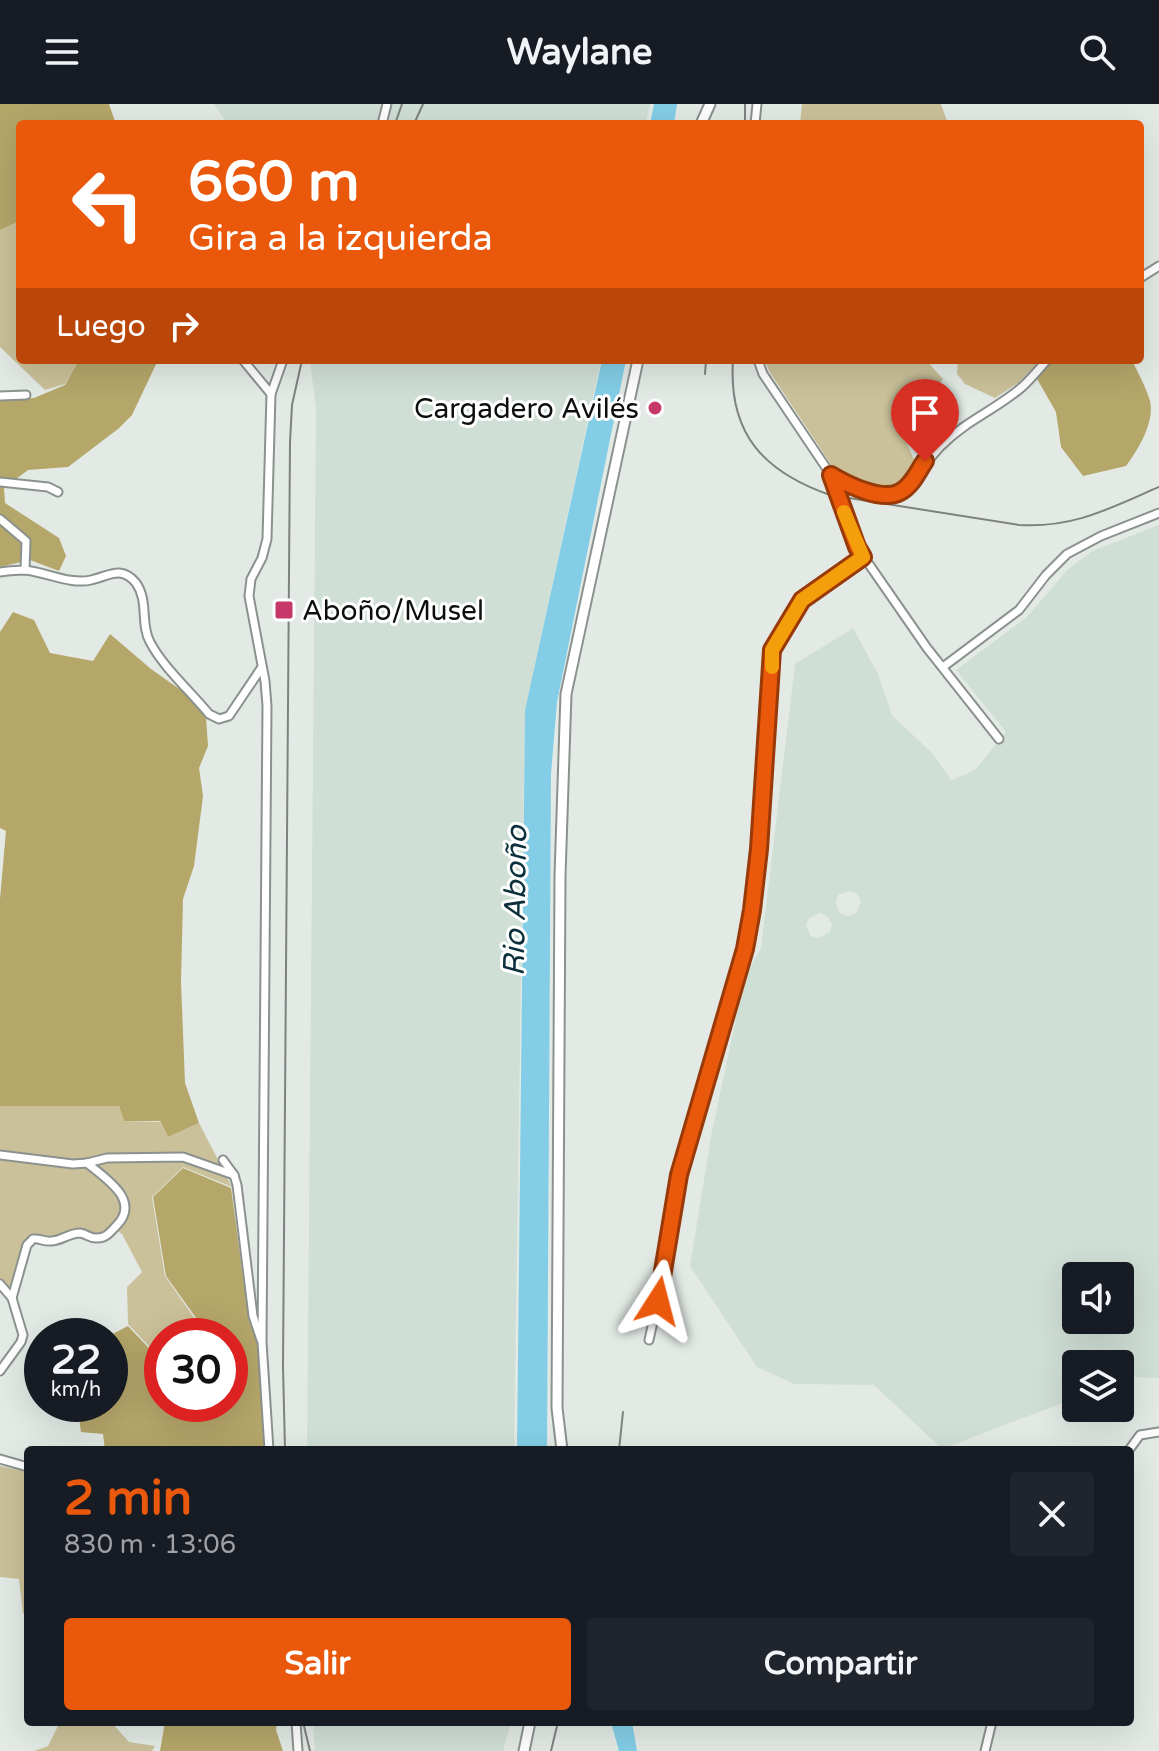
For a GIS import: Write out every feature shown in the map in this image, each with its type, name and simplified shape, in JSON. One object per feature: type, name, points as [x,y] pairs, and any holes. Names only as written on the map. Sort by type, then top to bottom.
[{"type":"street","points":[[246,364],[271,394]]},
{"type":"street","points":[[269,1446],[262,1342],[267,706],[249,596],[251,579],[262,558],[267,539],[271,394],[282,364]]},
{"type":"street","points":[[562,1446],[557,1408],[560,876],[566,694],[637,364]]},
{"type":"street","points":[[759,364],[763,374],[831,475],[863,557],[999,739]]},
{"type":"street","points":[[831,475],[873,492],[898,494],[956,430],[1021,388],[1043,364]]},
{"type":"street","points":[[0,396],[26,395]]},
{"type":"street","points":[[0,482],[48,487],[58,492]]},
{"type":"street","points":[[943,667],[1019,610],[1067,554],[1101,536],[1159,513]]},
{"type":"street","points":[[0,519],[26,541],[25,570]]},
{"type":"street","points":[[649,1340],[679,1175],[745,949],[752,910],[772,650],[802,600],[863,557]]},
{"type":"street","points":[[0,572],[25,570],[82,581],[91,581],[109,573],[122,573],[136,583],[143,599],[144,627],[150,643],[209,714],[219,719],[229,716],[262,667]]},
{"type":"street","points":[[0,1155],[44,1162],[87,1163],[107,1158],[183,1157],[234,1175]]},
{"type":"street","points":[[223,1160],[234,1175],[253,1316],[262,1342]]},
{"type":"street","points":[[12,1298],[27,1245],[33,1239],[49,1242],[84,1233],[93,1239],[100,1238],[123,1220],[123,1199],[117,1189],[87,1163]]},
{"type":"street","points":[[0,1284],[12,1298],[23,1335],[0,1371]]},
{"type":"street","points":[[1132,1446],[1140,1435],[1159,1432]]},
{"type":"street","points":[[0,1459],[24,1466]]},
{"type":"street","points":[[296,1726],[298,1751]]},
{"type":"street","points":[[524,1751],[529,1726]]},
{"type":"street","points":[[985,1751],[991,1726]]},
{"type":"shaded area","points":[[0,104],[109,104],[115,120],[16,120],[16,223],[0,230]]},
{"type":"shaded area","points":[[214,104],[650,104],[647,120],[224,120]]},
{"type":"shaded area","points":[[802,104],[941,104],[947,120],[800,120]]},
{"type":"shaded area","points":[[16,223],[16,362],[0,347],[0,230]]},
{"type":"shaded area","points":[[18,364],[77,364],[65,384],[45,390]]},
{"type":"shaded area","points":[[77,364],[156,364],[132,415],[118,429],[68,467],[28,470],[4,488],[5,503],[59,538],[66,556],[59,571],[30,560],[0,567],[0,401],[34,398],[65,385]]},
{"type":"shaded area","points":[[310,364],[600,364],[525,710],[514,1446],[307,1446],[316,409]]},
{"type":"shaded area","points":[[766,364],[930,364],[943,379],[903,435],[917,466],[906,483],[895,491],[885,491],[836,472]]},
{"type":"shaded area","points":[[958,364],[1037,364],[1018,383],[995,398],[965,384],[957,374]]},
{"type":"shaded area","points":[[1048,364],[1134,364],[1151,409],[1144,435],[1126,466],[1083,476],[1061,447],[1056,412],[1036,377]]},
{"type":"shaded area","points":[[1159,525],[1159,1378],[1134,1377],[1134,1350],[1062,1350],[1062,1403],[950,1446],[939,1446],[874,1385],[794,1384],[757,1367],[690,1266],[711,1136],[745,976],[761,948],[795,664],[853,628],[878,674],[892,715],[934,755],[951,780],[975,770],[1006,732],[956,670],[1027,617],[1067,570],[1092,551]],"holes":[[[849,891],[857,894],[861,902],[856,913],[848,916],[840,913],[836,903],[838,895]],[[820,913],[828,917],[832,924],[830,932],[819,938],[811,936],[806,925],[809,918]]]},
{"type":"shaded area","points":[[13,612],[34,620],[50,653],[93,661],[110,634],[185,693],[206,718],[208,746],[199,768],[203,796],[194,866],[183,899],[181,982],[185,1083],[199,1123],[168,1137],[160,1121],[124,1121],[119,1106],[0,1106],[0,899],[6,831],[0,828],[0,632]]},
{"type":"shaded area","points":[[0,1106],[119,1106],[124,1121],[160,1122],[168,1137],[199,1123],[232,1187],[183,1167],[152,1197],[165,1276],[194,1318],[144,1318],[144,1341],[128,1324],[127,1287],[142,1272],[122,1234],[112,1227],[96,1236],[76,1230],[49,1240],[35,1235],[25,1245],[12,1289],[9,1290],[0,1278]]},
{"type":"shaded area","points":[[183,1168],[231,1188],[249,1321],[258,1345],[267,1446],[104,1446],[103,1434],[81,1432],[80,1422],[128,1422],[128,1326],[144,1343],[144,1422],[248,1422],[248,1318],[196,1318],[166,1276],[153,1197]]},
{"type":"shaded area","points":[[0,1466],[24,1471],[24,1613],[19,1579],[0,1577]]},
{"type":"shaded area","points":[[58,1726],[115,1726],[129,1742],[155,1746],[152,1751],[34,1751],[48,1746]]},
{"type":"shaded area","points":[[164,1726],[276,1726],[283,1751],[160,1751]]},
{"type":"shaded area","points":[[313,1726],[510,1726],[503,1751],[315,1751]]},
{"type":"water","points":[[654,104],[677,104],[675,120],[651,120]]},
{"type":"water","points":[[601,364],[625,364],[557,702],[551,774],[547,1446],[517,1446],[525,710]]},
{"type":"water","points":[[612,1726],[633,1726],[637,1751],[619,1751]]},
{"type":"railway","points":[[396,120],[402,104]]},
{"type":"railway","points":[[416,120],[423,104]]},
{"type":"railway","points":[[745,104],[745,120]]},
{"type":"railway","points":[[285,1446],[290,442],[292,405],[301,364]]},
{"type":"railway","points":[[705,374],[706,364]]},
{"type":"railway","points":[[733,364],[737,409],[755,447],[786,475],[830,495],[1019,525],[1039,525],[1092,515],[1159,487]]},
{"type":"railway","points":[[619,1446],[623,1412]]},
{"type":"railway","points":[[304,1726],[310,1751]]},
{"type":"railway","points":[[551,1751],[557,1726]]},
{"type":"slow traffic","points":[[772,667],[772,650],[796,606],[863,557],[844,512]]},
{"type":"place","name":"Cargadero Avilés","points":[[655,408]]},
{"type":"place","name":"Aboño/Musel","points":[[284,610]]},
{"type":"route","points":[[658,1301],[679,1175],[745,949],[752,910],[771,698],[772,650],[796,606],[863,557],[831,475],[862,489],[884,495],[898,494],[909,485],[925,461]]},
{"type":"water label","name":"Rio Aboño","points":[[515,901]]}]
